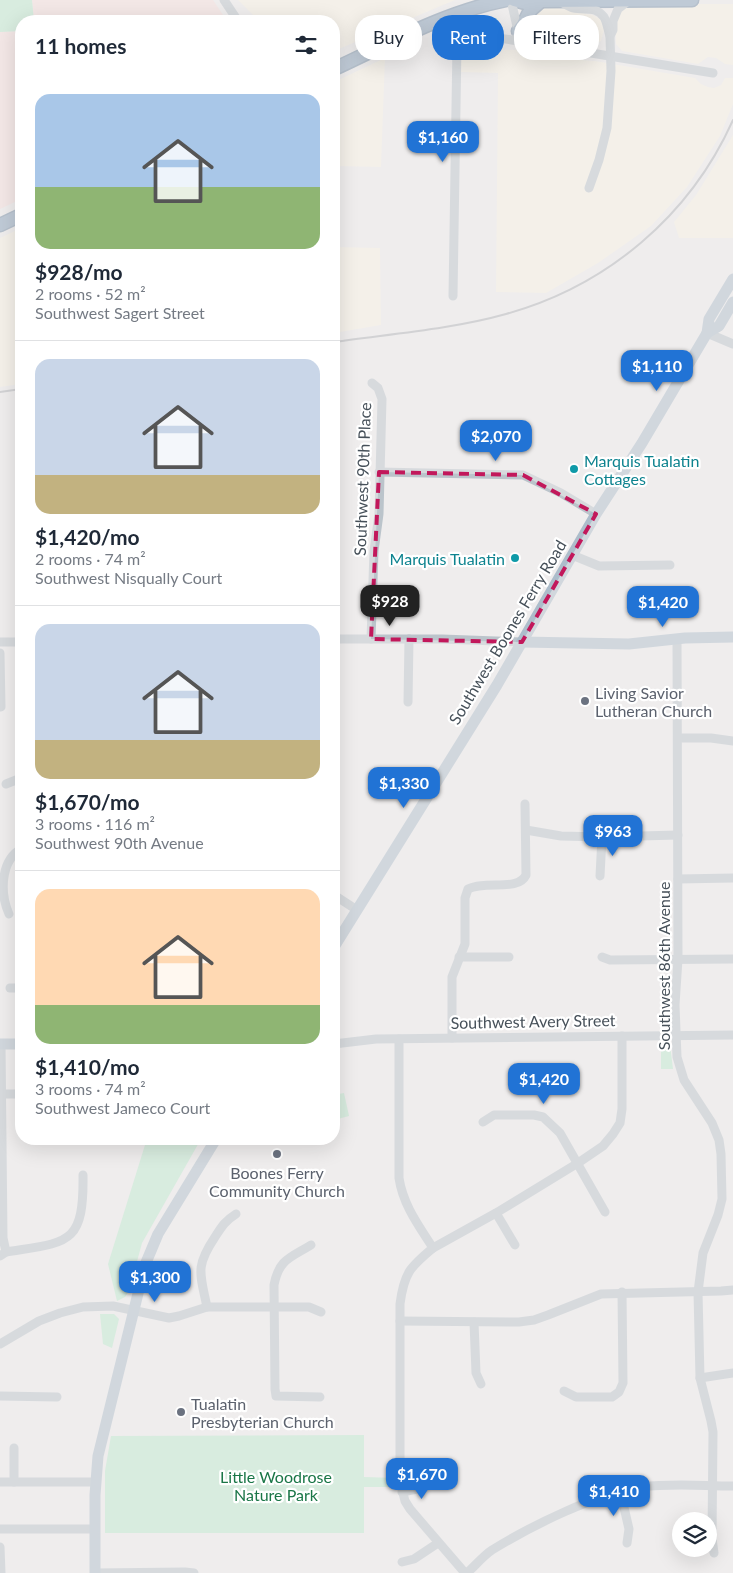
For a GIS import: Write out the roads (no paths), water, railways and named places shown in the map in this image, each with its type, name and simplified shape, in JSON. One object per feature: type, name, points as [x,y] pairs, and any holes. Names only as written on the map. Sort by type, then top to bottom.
[{"type":"highway","points":[[340,66],[438,20],[506,0]]},
{"type":"highway","points":[[513,0],[525,3],[541,1],[692,0]]},
{"type":"highway","points":[[528,15],[531,9],[541,1]]},
{"type":"highway","points":[[0,225],[15,218]]},
{"type":"main road","name":"Southwest Boones Ferry Road","points":[[340,937],[522,642],[596,514],[642,443],[707,334],[709,319],[733,279]]},
{"type":"main road","name":"Southwest Boones Ferry Road","points":[[707,334],[719,326],[733,302]]},
{"type":"main road","points":[[522,642],[629,644],[678,639],[733,637]]},
{"type":"main road","points":[[1,1044],[15,1044]]},
{"type":"main road","points":[[95,1573],[96,1482],[102,1439],[145,1265],[153,1243],[212,1145]]},
{"type":"street","points":[[224,0],[234,15]]},
{"type":"street","points":[[513,0],[515,15]]},
{"type":"street","points":[[559,1],[573,8],[594,9],[604,17],[610,36],[610,95],[607,128],[599,160],[589,188]]},
{"type":"street","points":[[610,36],[615,14],[628,1]]},
{"type":"street","points":[[453,296],[457,44],[459,38],[465,34],[514,36]]},
{"type":"street","points":[[599,53],[713,73]]},
{"type":"street","points":[[707,334],[733,344]]},
{"type":"street","name":"Southwest 90th Place","points":[[371,639],[374,551],[379,514],[382,399],[378,388],[372,383]]},
{"type":"street","points":[[379,472],[523,475],[561,493],[596,514]]},
{"type":"street","points":[[572,555],[599,566],[670,565]]},
{"type":"street","points":[[340,639],[522,642]]},
{"type":"street","points":[[408,702],[409,639]]},
{"type":"street","name":"Southwest 86th Avenue","points":[[678,639],[678,959],[675,1036],[677,1057],[684,1080],[712,1123],[719,1140],[721,1154],[722,1199],[718,1215],[703,1253],[698,1292],[700,1378],[711,1420],[712,1512]]},
{"type":"street","points":[[0,642],[15,642]]},
{"type":"street","points":[[0,652],[1,707]]},
{"type":"street","points":[[678,738],[711,738],[733,741]]},
{"type":"street","points":[[6,784],[15,780]]},
{"type":"street","points":[[452,1038],[451,985],[454,970],[464,944],[465,898],[468,889],[476,885],[516,884],[524,880],[526,875],[525,804]]},
{"type":"street","points":[[526,830],[561,836],[678,835]]},
{"type":"street","points":[[600,876],[602,837]]},
{"type":"street","points":[[9,914],[3,898],[2,876],[8,860],[15,854]]},
{"type":"street","points":[[678,879],[733,878]]},
{"type":"street","points":[[340,899],[357,910]]},
{"type":"street","points":[[459,957],[510,957]]},
{"type":"street","points":[[602,957],[610,960],[733,959]]},
{"type":"street","points":[[10,988],[15,988]]},
{"type":"street","name":"Southwest Avery Street","points":[[340,1043],[399,1039],[733,1035]]},
{"type":"street","points":[[622,1036],[622,1109],[620,1123],[614,1134],[603,1146],[578,1163],[496,1213],[433,1248],[414,1264],[407,1274],[402,1287],[400,1321],[400,1481],[402,1492],[405,1501],[438,1543],[466,1573],[491,1551],[541,1523],[620,1490],[668,1485],[733,1486]]},
{"type":"street","points":[[399,1039],[401,1192],[433,1248]]},
{"type":"street","points":[[1,1044],[3,1094],[3,1254],[58,1244],[67,1238],[76,1229],[80,1216],[83,1175]]},
{"type":"street","points":[[3,1094],[15,1094]]},
{"type":"street","points":[[483,1122],[494,1115],[534,1114],[543,1117],[560,1133],[605,1212]]},
{"type":"street","points":[[496,1213],[515,1244]]},
{"type":"street","points":[[207,1307],[200,1278],[203,1254],[226,1220],[236,1214]]},
{"type":"street","points":[[311,1245],[282,1264],[276,1272],[274,1285],[276,1396],[286,1398],[320,1397]]},
{"type":"street","points":[[400,1321],[519,1322],[534,1320],[601,1294],[733,1290]]},
{"type":"street","points":[[564,1390],[576,1397],[612,1397],[619,1392],[623,1383],[622,1292]]},
{"type":"street","points":[[0,1344],[39,1320],[60,1313],[103,1305],[169,1318],[207,1307],[309,1307],[321,1312]]},
{"type":"street","points":[[474,1322],[476,1372],[481,1384]]},
{"type":"street","points":[[700,1378],[733,1372]]},
{"type":"street","points":[[0,1396],[56,1397]]},
{"type":"street","points":[[14,1448],[14,1482]]},
{"type":"street","points":[[402,1492],[417,1489],[431,1481]]},
{"type":"street","points":[[0,1482],[96,1482]]},
{"type":"street","points":[[620,1490],[629,1529],[626,1543]]},
{"type":"street","points":[[0,1529],[95,1529]]},
{"type":"street","points":[[402,1562],[414,1559],[438,1543]]},
{"type":"street","points":[[0,1547],[0,1573]]},
{"type":"street","points":[[95,1573],[194,1573]]},
{"type":"railway","points":[[340,341],[486,319],[543,302],[578,285],[611,266],[641,243],[669,216],[694,187],[715,155],[733,120]]},
{"type":"railway","points":[[0,392],[15,390]]},
{"type":"place","name":"Marquis Tualatin Cottages","points":[[574,469]]},
{"type":"place","name":"Marquis Tualatin","points":[[515,558]]},
{"type":"place","name":"Living Savior Lutheran Church","points":[[585,701]]},
{"type":"place","name":"Boones Ferry Community Church","points":[[277,1154]]},
{"type":"place","name":"Tualatin Presbyterian Church","points":[[181,1412]]},
{"type":"park label","name":"Little Woodrose Nature Park","points":[[276,1485]]}]
